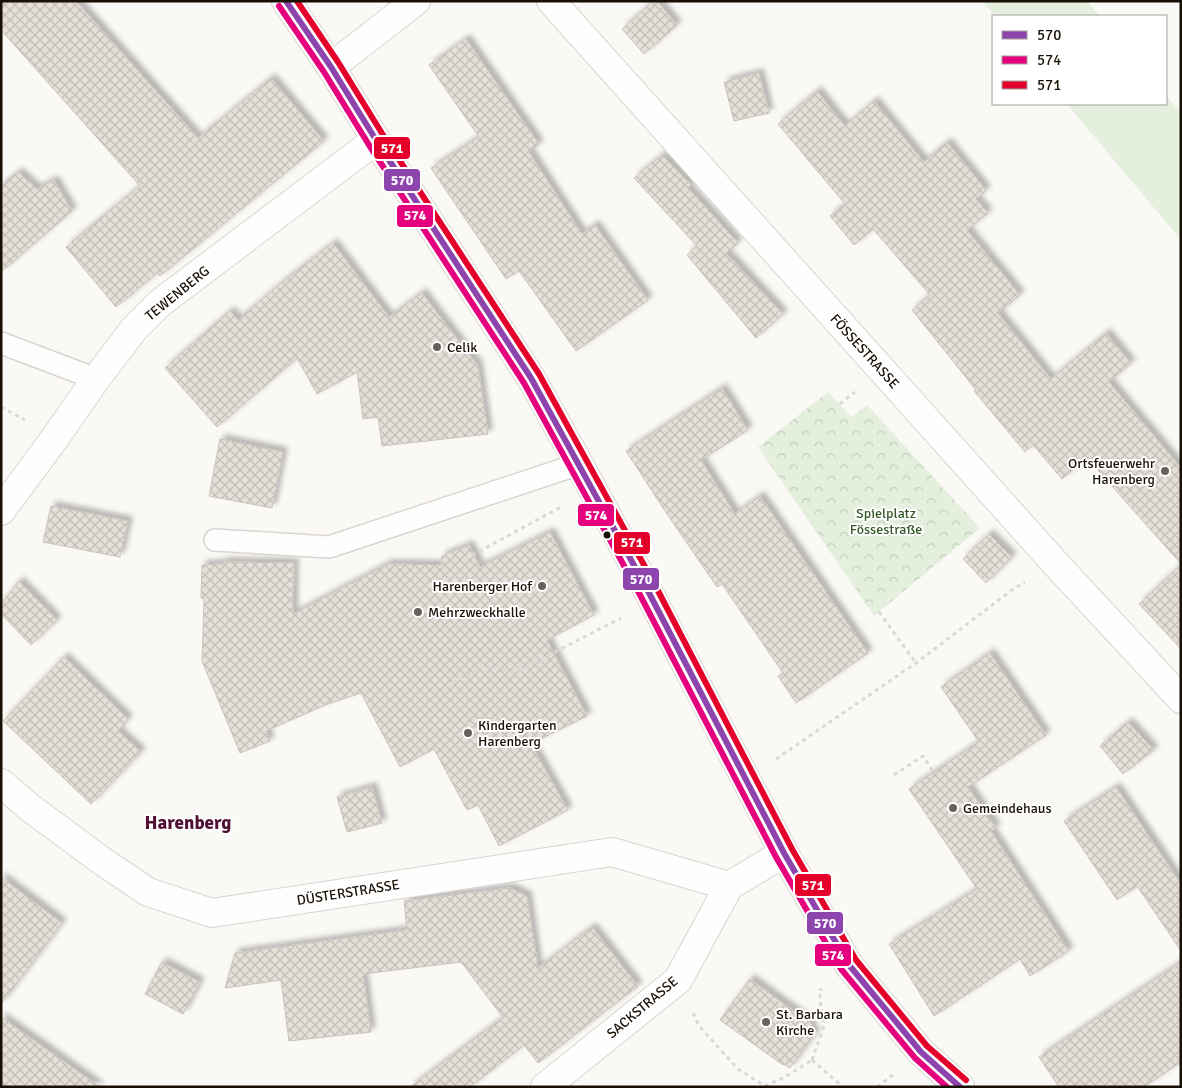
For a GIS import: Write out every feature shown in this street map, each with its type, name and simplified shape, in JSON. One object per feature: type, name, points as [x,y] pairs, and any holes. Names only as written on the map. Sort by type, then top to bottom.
[{"type":"street","points":[[286,1],[331,67],[376,140],[531,378],[647,590],[784,853],[849,965],[921,1052],[960,1087]]},
{"type":"street","points":[[331,67],[416,1]]},
{"type":"street","name":"FÖSSESTRASSE","points":[[551,1],[1055,562],[1181,699]]},
{"type":"street","name":"TEWENBERG","points":[[1,512],[134,329],[160,303],[376,140]]},
{"type":"street","name":"DÜSTERSTRASSE","points":[[1,783],[29,807],[102,861],[148,892],[212,912],[612,852],[729,886]]},
{"type":"street","points":[[729,886],[784,853]]},
{"type":"street","name":"SACKSTRASSE","points":[[545,1087],[678,980],[729,886]]},
{"type":"lane","points":[[1,343],[96,379]]},
{"type":"lane","points":[[215,540],[329,547],[579,464]]},
{"type":"path","points":[[465,559],[593,489]]},
{"type":"path","points":[[745,780],[916,663],[1012,590],[1055,562]]},
{"type":"path","points":[[452,683],[486,666],[516,672],[621,618],[625,601],[647,590]]},
{"type":"path","points":[[879,612],[916,663]]},
{"type":"path","points":[[894,775],[923,756],[934,772]]},
{"type":"path","points":[[678,980],[699,1026],[738,1069],[765,1086],[785,1077],[812,1060],[824,1026],[820,1000]]},
{"type":"path","points":[[812,1060],[843,1087]]},
{"type":"green space","points":[[982,1],[1087,1],[1099,15],[994,15]]},
{"type":"green space","points":[[1167,96],[1181,113],[1181,240],[1068,105],[1167,105]]},
{"type":"green space","name":"Spielplatz Fössestraße","points":[[828,392],[852,417],[867,405],[980,528],[874,616],[758,447]]},
{"type":"building","points":[[1,1],[76,1],[198,138],[271,78],[324,141],[160,276],[157,273],[116,307],[66,247],[140,186],[1,30]]},
{"type":"building","points":[[654,1],[657,1],[677,25],[644,54],[622,29]]},
{"type":"building","points":[[466,39],[539,144],[529,152],[582,234],[595,225],[648,300],[576,351],[519,271],[506,279],[431,168],[479,137],[429,65]]},
{"type":"building","points":[[759,73],[769,113],[734,121],[724,82]]},
{"type":"building","points":[[817,91],[845,126],[874,101],[924,162],[947,142],[986,190],[976,199],[988,213],[967,230],[1020,295],[998,313],[1051,379],[1106,333],[1131,363],[1109,382],[1181,468],[1181,564],[1087,458],[1062,479],[1033,445],[1025,452],[974,391],[976,390],[912,310],[930,295],[873,229],[854,245],[830,216],[845,204],[778,124]]},
{"type":"building","points":[[662,155],[691,185],[688,188],[738,243],[726,253],[783,314],[756,338],[687,255],[697,246],[634,178]]},
{"type":"building","points":[[18,172],[37,189],[54,180],[72,211],[1,272],[1,186]]},
{"type":"building","points":[[333,243],[389,317],[422,293],[478,366],[488,434],[382,446],[378,417],[363,419],[357,372],[317,394],[297,358],[217,427],[165,368],[230,311],[238,320],[286,279]]},
{"type":"building","points":[[722,388],[748,430],[701,460],[735,514],[760,496],[868,653],[796,703],[778,676],[783,673],[722,584],[717,587],[626,451]]},
{"type":"building","points":[[220,439],[283,452],[272,508],[209,496]]},
{"type":"building","points":[[51,506],[128,521],[120,557],[43,542]]},
{"type":"building","points":[[550,532],[594,615],[547,640],[587,716],[531,744],[568,810],[499,846],[478,805],[467,810],[434,749],[400,767],[361,693],[325,705],[266,731],[270,741],[240,753],[202,661],[204,599],[201,598],[202,565],[223,564],[223,562],[294,563],[293,614],[388,564],[441,565],[442,556],[469,545],[480,567]]},
{"type":"building","points":[[989,534],[1012,557],[986,583],[963,559]]},
{"type":"building","points":[[1181,565],[1181,649],[1139,604]]},
{"type":"building","points":[[19,581],[57,620],[31,645],[1,614],[1,604]]},
{"type":"building","points":[[990,653],[1046,735],[968,787],[996,828],[991,831],[1069,951],[1030,976],[1020,959],[934,1016],[889,944],[977,889],[909,789],[979,742],[941,687]]},
{"type":"building","points":[[64,657],[128,719],[118,731],[141,752],[91,804],[3,721]]},
{"type":"building","points":[[1128,722],[1154,750],[1123,774],[1100,746]]},
{"type":"building","points":[[372,787],[382,823],[347,832],[337,797]]},
{"type":"building","points":[[1116,787],[1181,884],[1181,951],[1137,886],[1117,900],[1064,821]]},
{"type":"building","points":[[1,877],[62,923],[1,1004]]},
{"type":"building","points":[[510,888],[527,896],[538,968],[592,927],[638,986],[538,1063],[524,1045],[470,1087],[410,1087],[505,1016],[502,1016],[461,962],[363,974],[371,1032],[289,1041],[281,980],[225,988],[235,953],[407,930],[404,901]]},
{"type":"building","points":[[162,962],[200,982],[183,1014],[145,994]]},
{"type":"building","points":[[1181,962],[1181,1062],[1144,1087],[1059,1087],[1039,1057]]},
{"type":"building","name":"St. Barbara Kirche","points":[[750,979],[812,1024],[810,1028],[816,1032],[790,1068],[720,1020]]},
{"type":"building","points":[[1,1017],[100,1087],[1,1087]]},
{"type":"transit line","name":"570","points":[[286,1],[331,67],[376,140],[531,378],[647,589],[784,853],[849,965],[921,1052],[960,1087]]},
{"type":"transit line","name":"571","points":[[297,1],[539,374],[655,585],[792,849],[856,960],[927,1046],[966,1080]]},
{"type":"transit line","name":"574","points":[[279,6],[324,72],[369,145],[524,383],[639,593],[776,857],[841,969],[915,1058],[947,1087]]},
{"type":"place","name":"Celik","points":[[437,347]]},
{"type":"place","name":"Ortsfeuerwehr Harenberg","points":[[1165,471]]},
{"type":"place","name":"Harenberger Hof","points":[[542,586]]},
{"type":"place","name":"Mehrzweckhalle","points":[[418,612]]},
{"type":"place","name":"Kindergarten Harenberg","points":[[468,733]]},
{"type":"place","name":"Gemeindehaus","points":[[953,808]]},
{"type":"place","name":"St. Barbara Kirche","points":[[766,1022]]},
{"type":"district","name":"Harenberg","points":[[188,822]]}]
